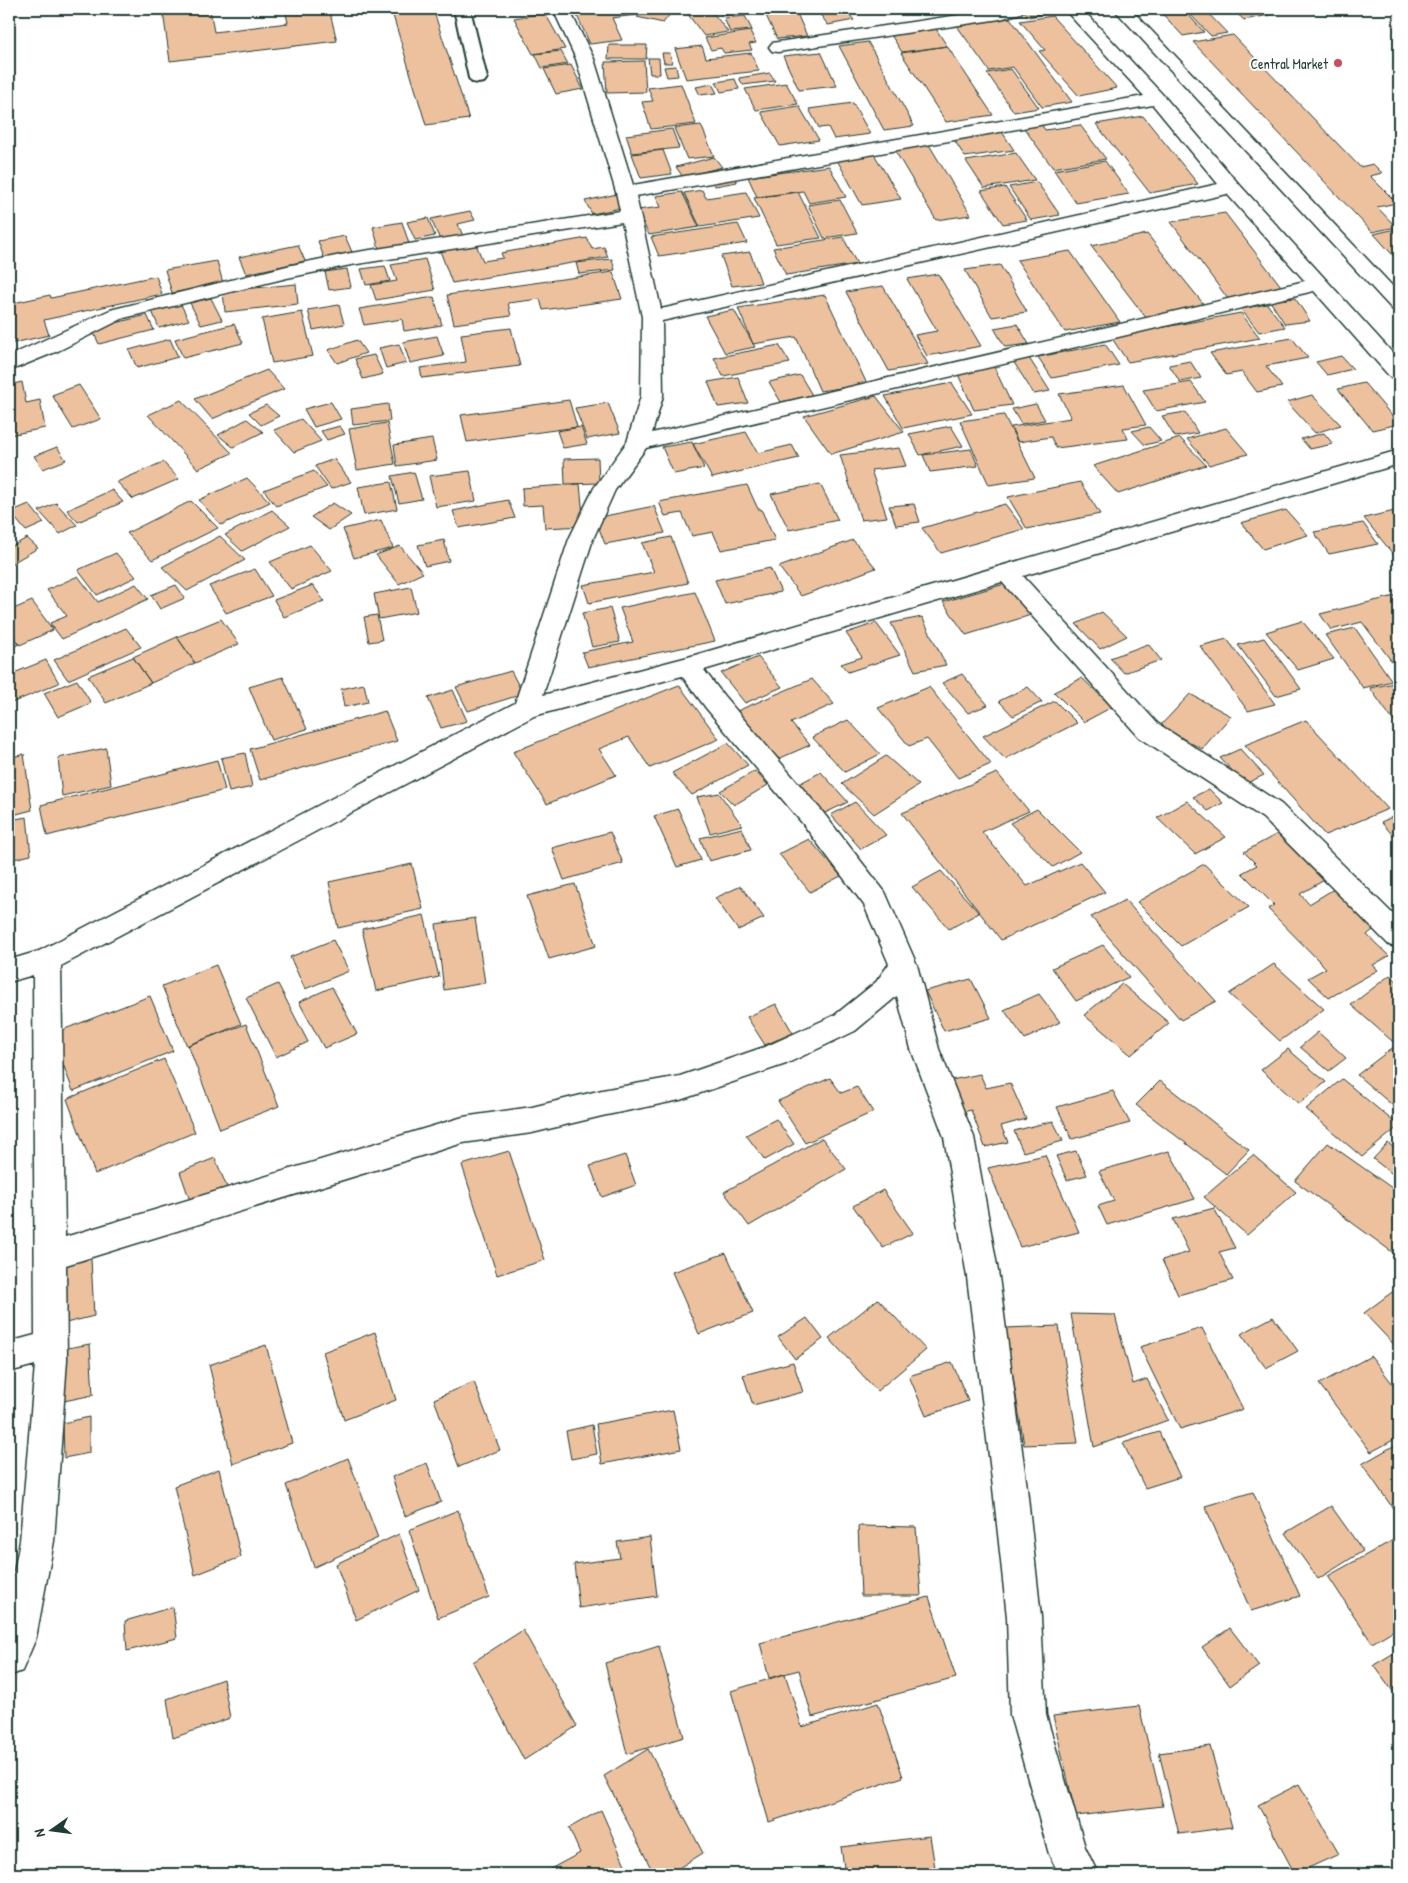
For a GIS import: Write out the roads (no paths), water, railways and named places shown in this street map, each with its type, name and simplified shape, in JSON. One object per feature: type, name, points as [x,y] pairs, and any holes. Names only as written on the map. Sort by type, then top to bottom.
[{"type":"street","points":[[526,710],[582,539],[605,488],[638,443],[652,396],[652,317],[626,192],[585,59],[561,9]]},
{"type":"street","points":[[778,47],[1000,14],[1015,9]]},
{"type":"street","points":[[1074,9],[1157,99],[1231,187],[1399,374]]},
{"type":"street","points":[[1122,9],[1399,305]]},
{"type":"street","points":[[626,192],[1157,99]]},
{"type":"street","points":[[652,317],[1231,187]]},
{"type":"street","points":[[9,364],[52,346],[117,314],[287,272],[351,259],[631,215]]},
{"type":"street","points":[[638,443],[1319,284]]},
{"type":"street","points":[[9,971],[47,960],[526,710],[688,666],[1399,457]]},
{"type":"street","points":[[1006,572],[1148,730],[1272,811],[1399,937]]},
{"type":"street","points":[[688,666],[715,702],[812,817],[874,900],[903,965],[925,1049],[959,1138],[983,1277],[1010,1488],[1024,1616],[1028,1715],[1068,1854],[1079,1874]]},
{"type":"street","points":[[12,1645],[36,1541],[50,1346],[47,960]]},
{"type":"street","points":[[50,1255],[125,1234],[260,1190],[463,1130],[532,1120],[602,1103],[680,1088],[776,1055],[845,1023],[886,990],[903,965]]},
{"type":"street","points":[[9,1357],[50,1346]]},
{"type":"lane","points":[[462,9],[478,78]]},
{"type":"place","name":"Central Market","points":[[1338,63]]}]
